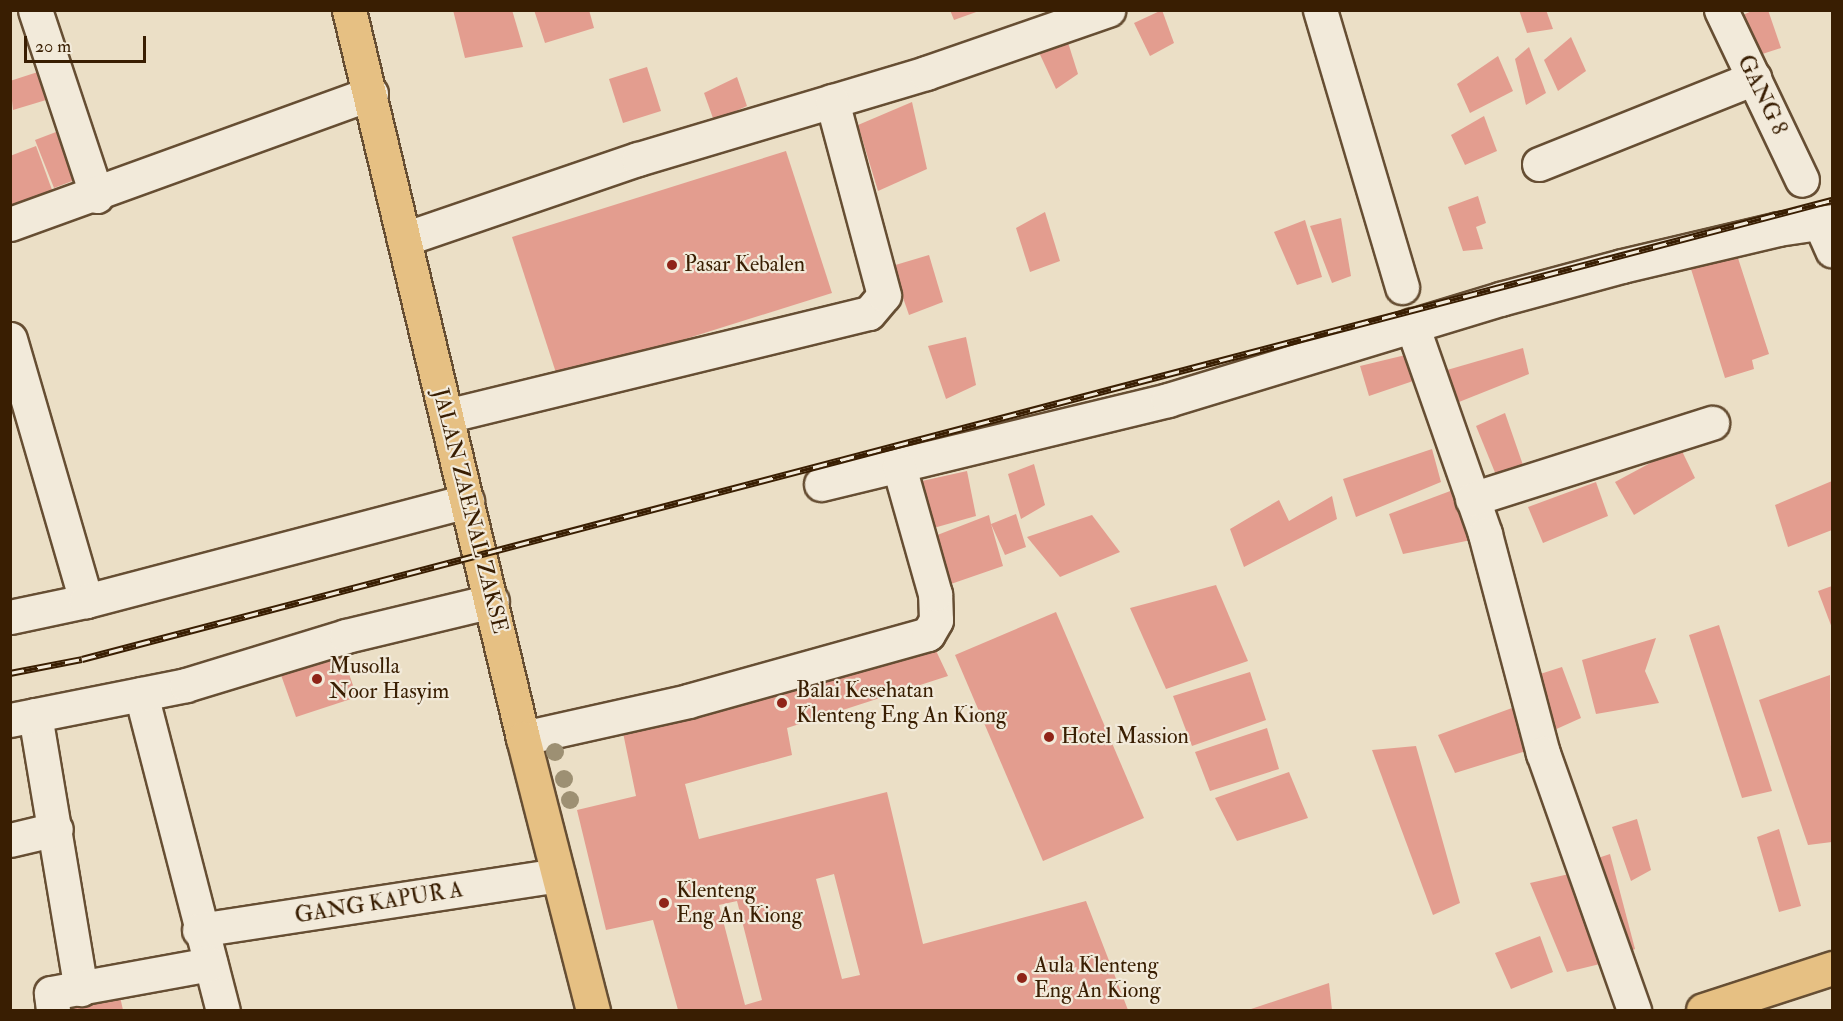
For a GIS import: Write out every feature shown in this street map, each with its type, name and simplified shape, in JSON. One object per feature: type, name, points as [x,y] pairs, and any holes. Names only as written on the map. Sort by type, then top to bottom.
[{"type":"main road","name":"JALAN ZAENAL ZAKSE","points":[[350,10],[523,738],[592,1011]]},
{"type":"main road","points":[[1703,1011],[1833,968]]},
{"type":"street","points":[[35,10],[97,196]]},
{"type":"street","points":[[404,239],[648,156],[832,101],[1108,10]]},
{"type":"street","points":[[1320,10],[1402,287]]},
{"type":"street","name":"GANG 8","points":[[1721,10],[1802,180]]},
{"type":"street","points":[[1539,164],[1754,78]]},
{"type":"street","points":[[10,224],[97,196],[371,93]]},
{"type":"street","points":[[446,416],[869,313],[884,295],[832,101]]},
{"type":"street","points":[[821,484],[899,467],[1168,400],[1412,325],[1622,266],[1778,229],[1828,231]]},
{"type":"street","points":[[1412,325],[1472,499],[1543,753],[1634,1011]]},
{"type":"street","points":[[10,339],[86,601]]},
{"type":"street","points":[[1472,499],[1712,423]]},
{"type":"street","points":[[523,738],[688,701],[928,634],[936,620],[935,594],[899,467]]},
{"type":"street","points":[[10,617],[86,601],[467,501]]},
{"type":"street","points":[[81,989],[56,829],[23,718],[141,694],[429,614],[492,601]]},
{"type":"street","points":[[141,694],[167,783],[199,930],[223,1011]]},
{"type":"street","points":[[10,840],[56,829]]},
{"type":"street","name":"GANG KAPUR A","points":[[199,930],[558,874]]},
{"type":"street","points":[[53,1011],[51,993],[210,964]]},
{"type":"building","points":[[453,10],[512,10],[523,47],[465,58]]},
{"type":"building","points":[[534,10],[589,10],[594,28],[545,43]]},
{"type":"building","points":[[950,10],[979,10],[979,11],[954,20]]},
{"type":"building","points":[[1162,10],[1174,43],[1150,56],[1134,23]]},
{"type":"building","points":[[1519,10],[1546,10],[1553,29],[1527,33]]},
{"type":"building","points":[[1754,10],[1768,10],[1781,48],[1753,57],[1734,19]]},
{"type":"building","points":[[1064,30],[1078,74],[1056,89],[1036,46]]},
{"type":"building","points":[[1571,37],[1586,71],[1558,91],[1544,60]]},
{"type":"building","points":[[1529,47],[1546,93],[1526,105],[1515,59]]},
{"type":"building","points":[[1498,56],[1513,91],[1470,113],[1457,84]]},
{"type":"building","points":[[647,67],[661,111],[623,123],[609,79]]},
{"type":"building","points":[[47,69],[56,97],[13,110],[10,81]]},
{"type":"building","points":[[737,77],[747,106],[714,121],[704,93]]},
{"type":"building","points":[[912,102],[927,169],[878,191],[858,125]]},
{"type":"building","points":[[1484,116],[1497,151],[1465,165],[1451,135]]},
{"type":"building","points":[[56,132],[75,180],[54,188],[35,140]]},
{"type":"building","points":[[36,146],[55,198],[10,213],[10,156]]},
{"type":"building","name":"Pasar Kebalen","points":[[786,151],[832,293],[558,379],[512,237]]},
{"type":"building","points":[[1478,196],[1486,223],[1476,227],[1483,249],[1463,251],[1448,207]]},
{"type":"building","points":[[1045,212],[1060,261],[1030,272],[1016,228]]},
{"type":"building","points":[[1341,218],[1351,276],[1332,283],[1310,226]]},
{"type":"building","points":[[1305,220],[1322,277],[1297,285],[1274,232]]},
{"type":"building","points":[[929,255],[943,302],[909,315],[892,266]]},
{"type":"building","points":[[1737,255],[1769,354],[1752,360],[1754,369],[1725,378],[1691,269]]},
{"type":"building","points":[[966,337],[976,385],[946,399],[928,346]]},
{"type":"building","points":[[1523,348],[1529,374],[1459,402],[1447,370]]},
{"type":"building","points":[[1418,352],[1419,379],[1369,396],[1360,366]]},
{"type":"building","points":[[1505,413],[1524,468],[1496,475],[1476,426]]},
{"type":"building","points":[[1680,447],[1695,478],[1634,515],[1615,482]]},
{"type":"building","points":[[1432,449],[1441,482],[1356,517],[1343,479]]},
{"type":"building","points":[[1034,464],[1045,505],[1021,519],[1008,474]]},
{"type":"building","points":[[967,471],[976,516],[923,531],[913,483]]},
{"type":"building","points":[[1832,481],[1832,530],[1788,547],[1775,505]]},
{"type":"building","points":[[1596,482],[1608,516],[1543,543],[1528,507]]},
{"type":"building","points":[[1461,487],[1471,540],[1403,554],[1389,514]]},
{"type":"building","points":[[1332,496],[1337,519],[1244,567],[1230,529],[1279,500],[1289,521]]},
{"type":"building","points":[[1016,514],[1026,547],[1005,555],[991,524]]},
{"type":"building","points":[[989,515],[1003,566],[948,585],[927,539]]},
{"type":"building","points":[[1092,515],[1120,552],[1060,577],[1027,537]]},
{"type":"building","points":[[1216,585],[1248,661],[1166,689],[1130,608]]},
{"type":"building","points":[[1832,586],[1832,628],[1818,591]]},
{"type":"building","name":"Hotel Massion","points":[[1056,612],[1144,818],[1043,861],[955,655]]},
{"type":"building","points":[[1719,625],[1772,791],[1742,798],[1689,635]]},
{"type":"building","points":[[930,638],[948,676],[787,728],[792,755],[685,784],[699,839],[887,792],[923,944],[1086,901],[1128,1010],[678,1010],[653,920],[606,930],[577,810],[636,796],[621,723]],"holes":[[[834,874],[860,975],[842,979],[816,879]],[[737,901],[762,1000],[745,1005],[719,905]]]},
{"type":"building","points":[[1656,638],[1645,671],[1659,703],[1596,714],[1582,660]]},
{"type":"building","name":"Musolla Noor Hasyim","points":[[338,642],[357,697],[296,717],[276,661]]},
{"type":"building","points":[[1562,667],[1581,718],[1552,731],[1537,675]]},
{"type":"building","points":[[1250,672],[1266,720],[1192,746],[1173,696]]},
{"type":"building","points":[[1830,675],[1832,842],[1808,845],[1759,700]]},
{"type":"building","points":[[1523,704],[1536,748],[1455,773],[1438,735]]},
{"type":"building","points":[[1267,728],[1279,769],[1210,791],[1195,752]]},
{"type":"building","points":[[1416,746],[1460,903],[1433,915],[1372,750]]},
{"type":"building","points":[[1289,772],[1308,818],[1237,841],[1215,798]]},
{"type":"building","points":[[1637,819],[1651,870],[1631,881],[1612,827]]},
{"type":"building","points":[[1779,829],[1801,906],[1779,912],[1757,837]]},
{"type":"building","points":[[1610,854],[1635,949],[1626,953],[1598,858]]},
{"type":"building","points":[[1569,874],[1600,964],[1567,972],[1530,883]]},
{"type":"building","points":[[1540,936],[1553,972],[1511,989],[1495,953]]},
{"type":"building","points":[[1329,983],[1332,1010],[1248,1010]]},
{"type":"building","points":[[118,988],[123,1010],[61,1010],[59,998]]},
{"type":"railway","points":[[10,673],[82,659],[1832,200]]},
{"type":"place","name":"Pasar Kebalen","points":[[672,265]]},
{"type":"place","name":"Musolla Noor Hasyim","points":[[317,679]]},
{"type":"place","name":"Balai Kesehatan Klenteng Eng An Kiong","points":[[782,703]]},
{"type":"place","name":"Hotel Massion","points":[[1049,737]]},
{"type":"place","name":"Klenteng Eng An Kiong","points":[[664,903]]},
{"type":"place","name":"Aula Klenteng Eng An Kiong","points":[[1022,978]]}]
